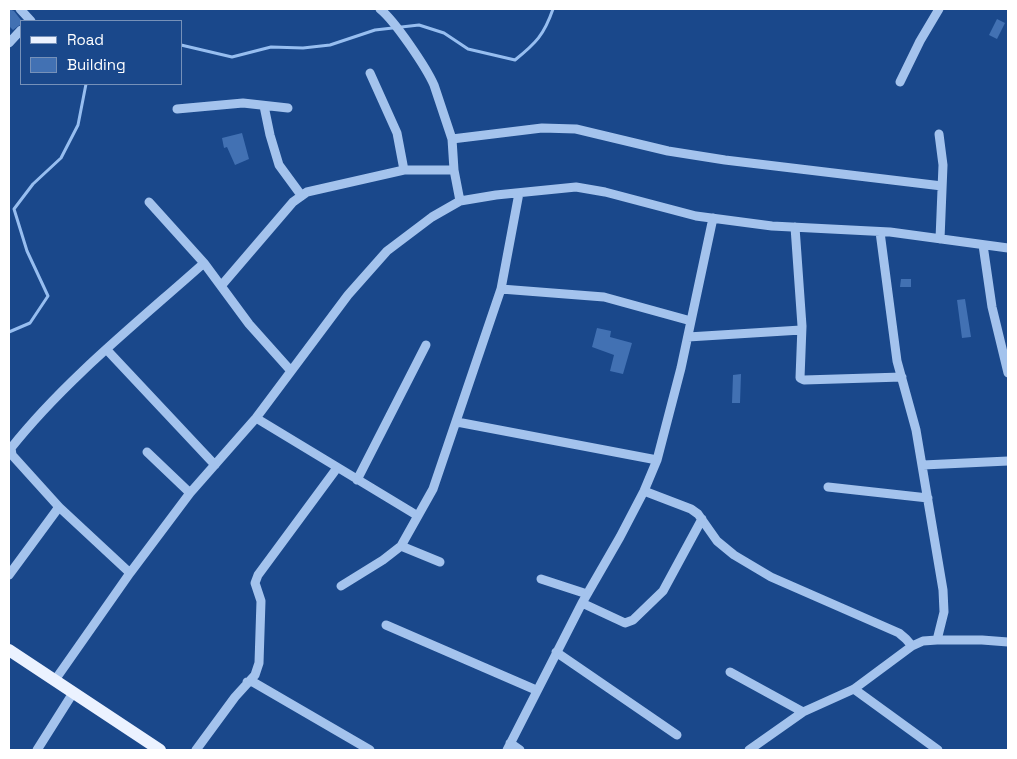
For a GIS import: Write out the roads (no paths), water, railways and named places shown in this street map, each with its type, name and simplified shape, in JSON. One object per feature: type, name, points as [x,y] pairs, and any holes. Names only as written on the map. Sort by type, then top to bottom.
[{"type":"main road","points":[[9,650],[160,750]]},
{"type":"street","points":[[20,9],[30,20]]},
{"type":"street","points":[[380,9],[398,30],[430,76],[452,140],[454,170],[460,201]]},
{"type":"street","points":[[900,82],[920,41],[939,9]]},
{"type":"street","points":[[9,43],[20,31]]},
{"type":"street","points":[[370,72],[397,133],[404,170]]},
{"type":"street","points":[[177,109],[243,103],[288,108]]},
{"type":"street","points":[[264,106],[270,136],[279,165],[301,196]]},
{"type":"street","points":[[452,140],[542,128],[576,129],[668,151],[725,160],[942,186]]},
{"type":"street","points":[[939,134],[943,166],[940,239]]},
{"type":"street","points":[[221,286],[293,202],[307,192],[404,170],[454,170]]},
{"type":"street","points":[[55,680],[130,573],[190,493],[256,418],[348,295],[387,251],[432,217],[460,201],[496,195],[576,187],[605,192],[696,216],[795,227],[880,232],[1008,248]]},
{"type":"street","points":[[341,586],[384,560],[401,546],[433,490],[501,289],[519,193]]},
{"type":"street","points":[[149,202],[204,263],[249,324],[291,371]]},
{"type":"street","points":[[520,750],[509,747],[556,652],[644,491],[657,460],[688,336],[712,218]]},
{"type":"street","points":[[795,227],[802,330],[800,376],[804,380],[902,378]]},
{"type":"street","points":[[880,232],[897,361],[916,430],[944,590],[944,612],[937,640]]},
{"type":"street","points":[[983,245],[992,307],[1008,373]]},
{"type":"street","points":[[130,573],[59,507],[12,455],[11,448],[99,355],[107,350],[204,263]]},
{"type":"street","points":[[501,289],[604,297],[691,320]]},
{"type":"street","points":[[688,336],[802,330]]},
{"type":"street","points":[[357,480],[426,345]]},
{"type":"street","points":[[107,350],[215,465]]},
{"type":"street","points":[[256,418],[418,516]]},
{"type":"street","points":[[457,422],[657,460]]},
{"type":"street","points":[[147,452],[190,493]]},
{"type":"street","points":[[923,465],[1008,461]]},
{"type":"street","points":[[196,750],[255,674],[259,664],[261,601],[255,583],[258,576],[337,468]]},
{"type":"street","points":[[828,487],[928,498]]},
{"type":"street","points":[[644,491],[691,509],[702,519],[717,541],[742,560],[771,577],[899,633],[912,646]]},
{"type":"street","points":[[9,574],[59,507]]},
{"type":"street","points":[[582,603],[625,623],[633,620],[663,591],[702,519]]},
{"type":"street","points":[[401,546],[440,562]]},
{"type":"street","points":[[541,579],[587,594]]},
{"type":"street","points":[[386,625],[536,690]]},
{"type":"street","points":[[752,749],[803,712],[854,689],[912,646],[923,641],[982,640],[1008,642]]},
{"type":"street","points":[[556,652],[677,735]]},
{"type":"street","points":[[730,672],[803,712]]},
{"type":"street","points":[[247,682],[253,682],[370,750]]},
{"type":"street","points":[[854,689],[938,750]]},
{"type":"street","points":[[37,750],[73,693]]},
{"type":"waterway","points":[[182,45],[232,57],[271,47],[303,48],[330,45],[375,30],[419,25],[444,33],[468,49],[515,60],[529,49],[538,38],[546,26],[553,9]]},
{"type":"waterway","points":[[9,332],[30,323],[48,296],[27,251],[14,209],[33,184],[61,158],[78,125],[86,85]]}]
